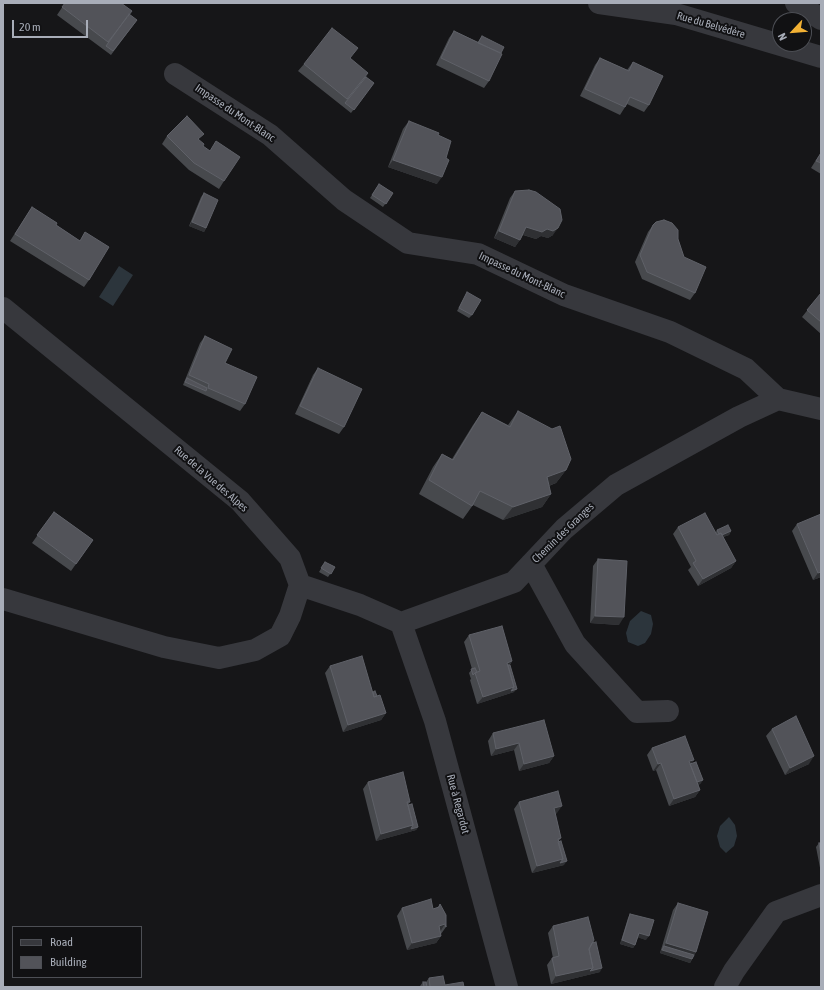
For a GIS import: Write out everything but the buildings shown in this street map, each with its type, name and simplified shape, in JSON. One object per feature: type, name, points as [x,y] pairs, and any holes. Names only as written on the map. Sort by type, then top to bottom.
[{"type":"street","name":"Rue du Belvédère","points":[[599,3],[676,14],[821,57]]},
{"type":"street","points":[[796,3],[821,19]]},
{"type":"street","name":"Impasse du Mont-Blanc","points":[[175,74],[270,135],[344,200],[408,243],[478,254],[564,295],[670,332],[746,369],[778,399]]},
{"type":"street","name":"Rue de la Vue des Alpes","points":[[3,308],[240,501],[290,558],[300,585]]},
{"type":"street","points":[[778,399],[821,409]]},
{"type":"street","name":"Chemin des Granges","points":[[401,623],[514,582],[564,529],[616,484],[739,417],[778,399]]},
{"type":"street","points":[[531,564],[575,644],[636,712],[668,711]]},
{"type":"street","points":[[3,599],[164,647],[219,658],[255,650],[280,636],[290,616],[300,585],[360,605],[401,623]]},
{"type":"street","name":"Rue à Regardot","points":[[401,623],[436,721],[507,987]]},
{"type":"street","points":[[725,987],[734,971],[776,912],[821,894]]},
{"type":"shaded area","points":[[119,266],[133,275],[113,306],[99,297]]},
{"type":"shaded area","points":[[641,611],[651,615],[653,624],[651,634],[645,643],[638,646],[628,642],[626,633],[630,621]]},
{"type":"shaded area","points":[[729,817],[735,825],[737,836],[734,846],[726,853],[720,847],[717,836],[720,826]]}]
